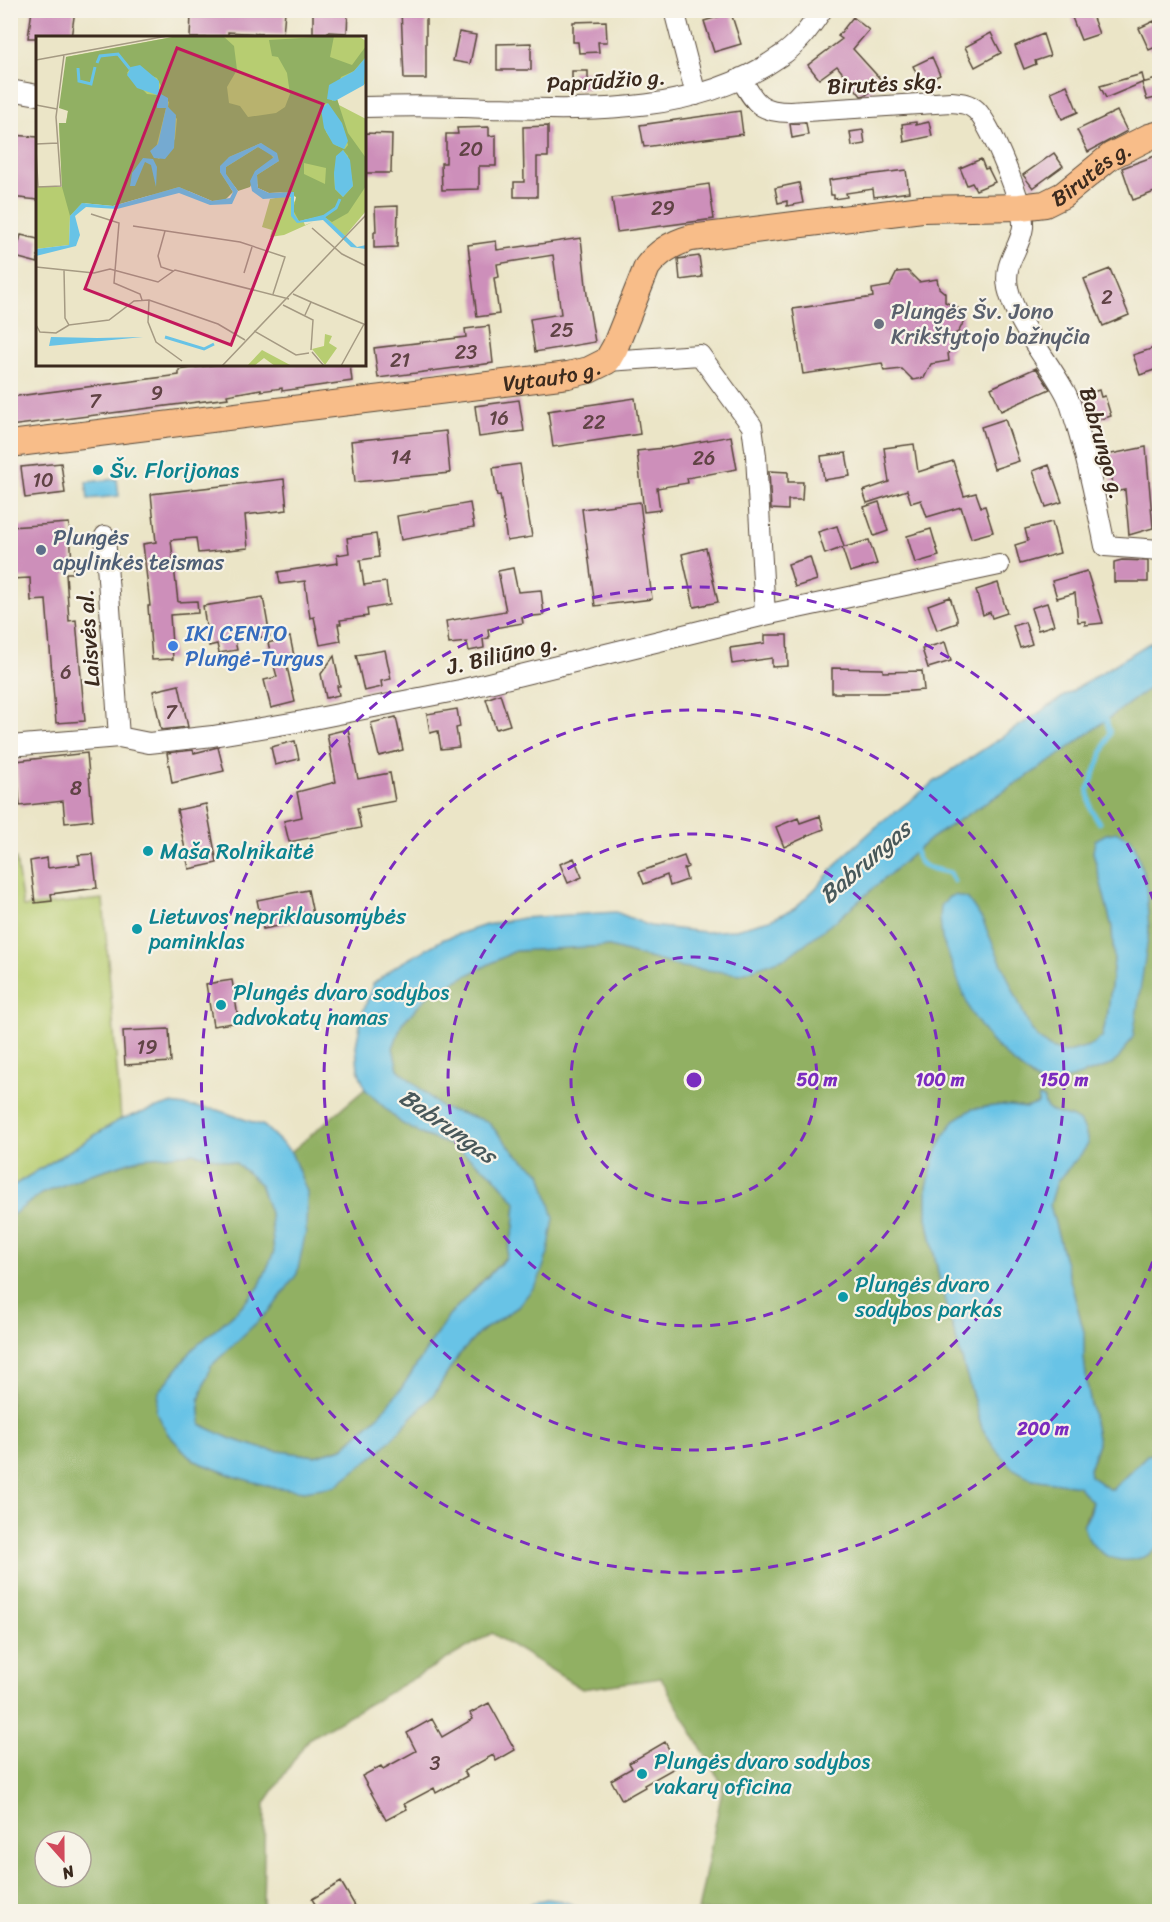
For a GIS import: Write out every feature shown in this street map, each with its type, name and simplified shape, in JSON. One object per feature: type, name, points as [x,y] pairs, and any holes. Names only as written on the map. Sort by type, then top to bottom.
[{"type":"main road","name":"Birutės g.","points":[[1020,207],[1057,200],[1111,156],[1160,134]]},
{"type":"main road","name":"Vytauto g.","points":[[10,444],[567,375],[589,370],[607,361],[615,347],[647,267],[653,258],[678,242],[702,236],[922,209],[1020,207]]},
{"type":"street","points":[[674,10],[696,95]]},
{"type":"street","name":"Paprūdžio g.","points":[[366,106],[596,108],[636,105],[696,95],[741,78],[781,57],[797,42],[822,10]]},
{"type":"street","name":"Birutės skg.","points":[[741,78],[755,101],[763,108],[773,112],[964,103],[974,108],[982,117],[1004,162],[1020,207]]},
{"type":"street","points":[[10,90],[36,95]]},
{"type":"street","name":"Babrungo g.","points":[[1020,207],[1023,225],[1021,236],[1008,263],[1008,288],[1020,319],[1066,394],[1088,463],[1106,546],[1160,549]]},
{"type":"street","points":[[607,361],[700,355],[752,426],[756,456],[765,615]]},
{"type":"street","name":"Laisvės al.","points":[[105,536],[119,737]]},
{"type":"street","name":"J. Biliūno g.","points":[[10,746],[119,737],[149,743],[213,736],[303,721],[460,690],[765,615],[999,565]]},
{"type":"green space","name":"Plungės dvaro sodybos parkas","points":[[1159,681],[1159,1459],[1153,1455],[1147,1455],[1113,1489],[1109,1489],[1090,1476],[1089,1470],[1098,1443],[1087,1384],[1084,1332],[1050,1205],[1057,1181],[1068,1168],[1072,1118],[1049,1111],[1044,1104],[1044,1099],[1039,1097],[1038,1104],[1026,1108],[1002,1105],[972,1109],[956,1119],[946,1132],[927,1187],[927,1218],[941,1287],[982,1428],[1032,1479],[1078,1485],[1092,1502],[1083,1526],[1146,1556],[1159,1547],[1159,1911],[698,1911],[723,1786],[661,1678],[582,1689],[492,1633],[308,1739],[265,1803],[263,1907],[265,1911],[11,1911],[10,1216],[41,1194],[88,1175],[142,1158],[194,1153],[236,1163],[260,1184],[270,1213],[274,1252],[259,1287],[237,1311],[193,1349],[159,1392],[157,1411],[168,1434],[193,1460],[236,1477],[304,1491],[435,1393],[458,1356],[480,1332],[518,1307],[541,1173],[515,1153],[487,1121],[442,1108],[398,1069],[393,1048],[402,1023],[430,994],[515,951],[606,946],[681,967],[838,919],[931,838],[1054,759]],"holes":[[[1093,851],[1149,932],[1111,1065],[1057,1083],[1047,1090],[991,1041],[1030,1028],[1049,1047],[1065,1053],[1092,1045],[1102,1037],[1108,1012],[1114,961],[1112,927]]]},
{"type":"green space","points":[[16,859],[23,907],[103,899],[121,1119],[11,1187],[10,861]]},
{"type":"green space","points":[[365,1089],[401,1123],[423,1135],[453,1146],[492,1174],[516,1202],[514,1228],[506,1257],[449,1315],[401,1389],[377,1417],[342,1448],[315,1456],[264,1449],[231,1439],[201,1425],[199,1400],[211,1366],[239,1339],[307,1192],[291,1152]]},
{"type":"water","points":[[117,479],[119,496],[88,499],[86,482]]},
{"type":"water","name":"Babrungas","points":[[1159,637],[1159,681],[1054,759],[931,838],[838,919],[787,957],[740,974],[681,967],[606,946],[515,951],[430,994],[402,1023],[393,1048],[398,1069],[442,1108],[487,1121],[515,1153],[541,1173],[554,1218],[548,1253],[538,1282],[518,1307],[480,1332],[458,1356],[435,1393],[380,1451],[335,1486],[304,1491],[272,1487],[236,1477],[193,1460],[168,1434],[156,1411],[159,1392],[193,1349],[237,1311],[259,1287],[274,1252],[270,1213],[260,1184],[236,1163],[194,1153],[142,1158],[88,1175],[41,1194],[11,1216],[11,1187],[121,1119],[170,1104],[217,1110],[264,1126],[291,1152],[307,1192],[306,1231],[297,1274],[273,1307],[211,1366],[199,1400],[201,1425],[231,1439],[264,1449],[315,1456],[343,1448],[377,1417],[401,1389],[449,1315],[506,1258],[514,1228],[516,1202],[492,1174],[453,1146],[423,1135],[401,1123],[365,1089],[358,1069],[356,1046],[362,1015],[373,984],[398,965],[444,939],[486,925],[523,918],[616,912],[650,926],[705,932],[732,930],[770,920],[794,909],[843,857],[876,827],[934,782]]},
{"type":"water","points":[[1117,832],[1130,838],[1135,846],[1146,882],[1149,932],[1133,1037],[1119,1058],[1111,1065],[1057,1083],[1047,1090],[1039,1088],[1037,1081],[991,1041],[971,1013],[942,939],[941,906],[949,897],[955,895],[968,899],[982,919],[1030,1028],[1039,1039],[1049,1047],[1065,1053],[1092,1045],[1102,1037],[1108,1012],[1114,961],[1112,927],[1093,852],[1095,840],[1106,834]]},
{"type":"water","points":[[1039,1097],[1044,1099],[1048,1109],[1072,1118],[1082,1125],[1088,1144],[1057,1181],[1050,1205],[1084,1332],[1087,1384],[1098,1443],[1089,1469],[1090,1476],[1109,1489],[1113,1489],[1147,1455],[1153,1454],[1159,1459],[1159,1547],[1146,1556],[1134,1560],[1115,1559],[1092,1544],[1083,1526],[1092,1502],[1078,1486],[1032,1479],[1012,1468],[997,1451],[982,1428],[941,1287],[927,1218],[927,1187],[935,1155],[946,1132],[956,1119],[972,1109],[1002,1105],[1026,1108],[1038,1104]]},
{"type":"water","points":[[546,1899],[567,1902],[586,1911],[517,1911]]},
{"type":"building","points":[[32,10],[75,10],[71,36],[28,38]]},
{"type":"building","points":[[241,10],[285,11],[283,35],[228,32],[228,36],[190,36],[191,14],[241,13]]},
{"type":"building","points":[[334,10],[348,10],[347,33],[328,32],[328,36],[313,36],[313,13],[334,13]]},
{"type":"building","points":[[401,10],[426,10],[426,79],[404,79]]},
{"type":"building","points":[[1069,10],[1090,10],[1099,34],[1081,40]]},
{"type":"building","points":[[731,13],[741,44],[714,52],[704,21]]},
{"type":"building","points":[[853,17],[869,30],[853,49],[883,82],[866,95],[861,96],[837,66],[819,79],[808,65],[842,39],[838,36]]},
{"type":"building","points":[[606,21],[607,42],[598,42],[599,52],[579,53],[578,42],[573,42],[573,22]]},
{"type":"building","points":[[1154,21],[1160,33],[1160,45],[1149,50],[1139,28]]},
{"type":"building","points":[[459,32],[476,35],[470,64],[453,61]]},
{"type":"building","points":[[991,33],[1001,53],[975,67],[965,47]]},
{"type":"building","points":[[1043,34],[1050,56],[1035,61],[1036,64],[1024,69],[1015,46]]},
{"type":"building","points":[[531,43],[531,70],[497,70],[497,44]]},
{"type":"building","points":[[932,57],[940,75],[922,84],[913,66]]},
{"type":"building","points":[[572,71],[588,71],[588,89],[572,89]]},
{"type":"building","points":[[1142,74],[1144,82],[1106,98],[1100,86]]},
{"type":"building","points":[[1160,78],[1160,97],[1147,100],[1142,83]]},
{"type":"building","points":[[1067,85],[1078,112],[1062,119],[1051,92]]},
{"type":"building","points":[[740,111],[743,134],[644,147],[640,125]]},
{"type":"building","points":[[1117,111],[1127,131],[1088,152],[1077,130]]},
{"type":"building","points":[[916,122],[916,125],[929,122],[932,136],[904,142],[902,124]]},
{"type":"building","points":[[806,123],[808,135],[792,138],[790,124]]},
{"type":"building","points":[[548,126],[548,157],[537,157],[537,197],[514,197],[514,182],[524,182],[523,127]]},
{"type":"building","points":[[489,127],[489,136],[496,135],[496,166],[479,166],[479,189],[442,190],[441,163],[446,163],[446,134],[458,134],[457,128]]},
{"type":"building","points":[[863,130],[865,144],[852,146],[850,132]]},
{"type":"building","points":[[366,133],[392,134],[391,173],[366,173]]},
{"type":"building","points":[[13,135],[36,137],[36,200],[10,197],[10,151]]},
{"type":"building","points":[[1054,153],[1063,166],[1033,188],[1023,175]]},
{"type":"building","points":[[1160,154],[1160,190],[1133,200],[1122,168]]},
{"type":"building","points":[[981,159],[995,182],[976,190],[972,183],[967,185],[960,168]]},
{"type":"building","points":[[906,170],[909,192],[874,197],[873,189],[846,193],[847,197],[834,199],[834,195],[831,195],[829,180]]},
{"type":"building","points":[[799,183],[803,203],[787,206],[787,201],[778,203],[775,188]]},
{"type":"building","points":[[709,184],[714,219],[617,232],[612,198]]},
{"type":"building","points":[[398,206],[397,247],[374,248],[375,207]]},
{"type":"building","points":[[21,235],[36,239],[36,262],[15,257]]},
{"type":"building","points":[[581,238],[595,342],[535,352],[530,319],[561,314],[553,255],[497,264],[499,277],[494,278],[499,314],[477,317],[468,245],[496,241],[497,250]]},
{"type":"building","points":[[699,256],[702,277],[680,280],[678,259]]},
{"type":"building","points":[[1110,269],[1129,315],[1103,326],[1084,279]]},
{"type":"building","name":"Plungės Šv. Jono Krikštytojo bažnyčia","points":[[908,271],[919,282],[937,279],[939,288],[945,293],[945,302],[958,308],[962,313],[964,319],[962,325],[959,331],[951,337],[953,347],[948,353],[949,361],[931,364],[924,378],[913,380],[902,369],[884,371],[882,363],[803,374],[793,309],[873,297],[872,289],[890,286],[897,272]]},
{"type":"building","points":[[489,326],[493,363],[378,378],[374,348],[466,337],[465,329]]},
{"type":"building","points":[[1160,346],[1160,368],[1140,375],[1133,355]]},
{"type":"building","points":[[204,366],[350,366],[352,381],[282,391],[282,388],[261,391],[261,389],[227,395],[228,398],[10,426],[10,397],[179,375],[179,370]]},
{"type":"building","points":[[1036,368],[1050,389],[1001,411],[991,388]]},
{"type":"building","points":[[1099,390],[1101,397],[1105,396],[1111,416],[1089,423],[1081,396]]},
{"type":"building","points":[[635,398],[640,434],[553,447],[548,411]]},
{"type":"building","points":[[519,400],[524,431],[479,437],[475,406]]},
{"type":"building","points":[[1005,419],[1019,461],[994,469],[981,427]]},
{"type":"building","points":[[446,431],[450,473],[355,482],[351,441]]},
{"type":"building","points":[[731,436],[737,469],[687,478],[688,483],[657,488],[660,510],[644,512],[637,451]]},
{"type":"building","points":[[914,444],[918,472],[953,461],[964,496],[976,493],[981,507],[985,506],[993,532],[971,538],[961,507],[927,517],[921,500],[911,503],[907,490],[867,503],[863,491],[889,482],[884,448]]},
{"type":"building","points":[[1146,447],[1153,528],[1129,535],[1125,490],[1114,492],[1106,455]]},
{"type":"building","points":[[846,453],[850,476],[824,480],[821,456]]},
{"type":"building","points":[[61,463],[65,493],[25,498],[21,467]]},
{"type":"building","points":[[520,464],[532,537],[507,541],[493,468]]},
{"type":"building","points":[[1049,465],[1062,502],[1046,507],[1033,471]]},
{"type":"building","points":[[769,471],[788,472],[788,482],[803,482],[802,500],[788,500],[788,510],[771,509]]},
{"type":"building","points":[[284,479],[287,510],[245,515],[248,548],[198,553],[196,538],[171,540],[178,602],[197,601],[198,613],[170,615],[173,659],[152,660],[148,606],[150,606],[143,544],[156,542],[151,494]]},
{"type":"building","points":[[640,502],[652,599],[595,606],[582,509]]},
{"type":"building","points":[[879,502],[888,531],[874,536],[864,507]]},
{"type":"building","points":[[470,503],[474,527],[401,540],[397,516]]},
{"type":"building","points":[[1052,522],[1060,553],[1020,564],[1015,545],[1028,541],[1025,529]]},
{"type":"building","points":[[69,523],[73,573],[66,573],[69,621],[76,620],[85,721],[56,723],[46,600],[31,601],[30,578],[10,579],[10,527]]},
{"type":"building","points":[[837,526],[844,547],[825,554],[818,532]]},
{"type":"building","points":[[931,529],[939,556],[915,563],[907,536]]},
{"type":"building","points":[[376,534],[379,557],[360,560],[364,585],[386,582],[389,605],[367,609],[368,616],[340,620],[341,624],[338,624],[341,641],[320,645],[314,617],[310,618],[305,581],[280,584],[278,572],[338,563],[337,555],[349,553],[347,538]]},
{"type":"building","points":[[869,540],[877,564],[850,572],[842,548]]},
{"type":"building","points":[[706,548],[718,602],[694,607],[682,554]]},
{"type":"building","points":[[810,557],[817,580],[795,587],[788,564]]},
{"type":"building","points":[[1148,561],[1148,582],[1114,582],[1114,562]]},
{"type":"building","points":[[513,568],[518,592],[541,590],[544,615],[522,617],[523,623],[488,629],[489,638],[483,639],[484,648],[469,651],[467,642],[449,644],[446,621],[506,611],[498,571]]},
{"type":"building","points":[[1087,571],[1103,623],[1085,625],[1085,621],[1078,622],[1075,593],[1057,598],[1052,581]]},
{"type":"building","points":[[998,583],[1007,613],[992,618],[990,612],[983,615],[976,590]]},
{"type":"building","points":[[263,597],[270,636],[235,641],[237,650],[219,653],[217,644],[209,646],[203,606]]},
{"type":"building","points":[[950,597],[957,623],[937,630],[928,605]]},
{"type":"building","points":[[1047,603],[1054,625],[1038,630],[1031,608]]},
{"type":"building","points":[[1025,622],[1032,644],[1020,648],[1013,626]]},
{"type":"building","points":[[765,635],[787,635],[788,666],[772,667],[772,658],[732,664],[730,648],[765,643]]},
{"type":"building","points":[[290,637],[294,656],[285,658],[295,702],[271,708],[264,680],[277,677],[268,643]]},
{"type":"building","points":[[945,642],[951,661],[928,668],[922,649]]},
{"type":"building","points":[[385,650],[391,679],[381,681],[382,687],[364,691],[356,655]]},
{"type":"building","points":[[334,656],[340,686],[337,686],[339,695],[326,698],[321,674]]},
{"type":"building","points":[[832,668],[883,669],[883,672],[922,671],[924,690],[832,693]]},
{"type":"building","points":[[179,685],[188,727],[161,730],[153,691]]},
{"type":"building","points":[[500,694],[510,725],[496,729],[486,699]]},
{"type":"building","points":[[457,709],[460,727],[456,728],[459,747],[441,749],[438,731],[430,733],[427,714]]},
{"type":"building","points":[[396,717],[403,750],[379,756],[371,723]]},
{"type":"building","points":[[348,729],[358,779],[390,773],[395,801],[357,808],[361,828],[289,842],[284,821],[302,817],[297,792],[336,782],[327,734]]},
{"type":"building","points":[[295,741],[299,759],[275,765],[271,747]]},
{"type":"building","points":[[218,747],[224,771],[172,783],[167,753],[193,750],[194,753]]},
{"type":"building","points":[[87,753],[93,820],[65,823],[63,801],[20,806],[16,761]]},
{"type":"building","points":[[206,804],[217,863],[189,869],[177,810]]},
{"type":"building","points":[[820,816],[824,829],[784,847],[776,827],[798,818],[800,823]]},
{"type":"building","points":[[93,854],[97,888],[51,894],[52,901],[35,903],[30,861],[47,858],[48,868],[80,864],[78,855]]},
{"type":"building","points":[[684,856],[688,867],[684,869],[687,880],[670,886],[667,875],[644,884],[639,872]]},
{"type":"building","points":[[574,858],[582,877],[568,883],[560,864]]},
{"type":"building","points":[[308,890],[314,919],[263,929],[257,900]]},
{"type":"building","name":"Plungės dvaro sodybos advokatų namas","points":[[232,980],[239,1022],[213,1026],[206,984]]},
{"type":"building","points":[[169,1029],[171,1062],[125,1065],[123,1031]]},
{"type":"building","points":[[489,1703],[515,1750],[496,1761],[493,1755],[464,1771],[467,1776],[436,1793],[434,1788],[404,1804],[407,1809],[386,1820],[362,1776],[381,1766],[383,1769],[416,1751],[407,1733],[432,1719],[442,1737],[473,1719],[470,1713]]},
{"type":"building","name":"Plungės dvaro sodybos vakarų oficina","points":[[665,1742],[678,1766],[622,1800],[611,1780],[632,1768],[629,1763]]},
{"type":"building","points":[[341,1882],[358,1911],[319,1911],[312,1899]]},
{"type":"waterway","points":[[1099,823],[1091,809],[1088,790],[1110,733],[1105,715]]},
{"type":"waterway","name":"Babrungas","points":[[914,845],[921,863],[950,873],[954,881]]},
{"type":"place","name":"Plungės Šv. Jono Krikštytojo bažnyčia","points":[[879,324]]},
{"type":"place","name":"Šv. Florijonas","points":[[98,470]]},
{"type":"place","name":"Plungės apylinkės teismas","points":[[41,550]]},
{"type":"place","name":"IKI CENTO Plungė-Turgus","points":[[173,646]]},
{"type":"place","name":"Maša Rolnikaitė","points":[[148,851]]},
{"type":"place","name":"Lietuvos nepriklausomybės paminklas","points":[[137,929]]},
{"type":"place","name":"Plungės dvaro sodybos advokatų namas","points":[[221,1005]]},
{"type":"place","name":"Plungės dvaro sodybos parkas","points":[[843,1297]]},
{"type":"place","name":"Plungės dvaro sodybos vakarų oficina","points":[[642,1774]]}]
